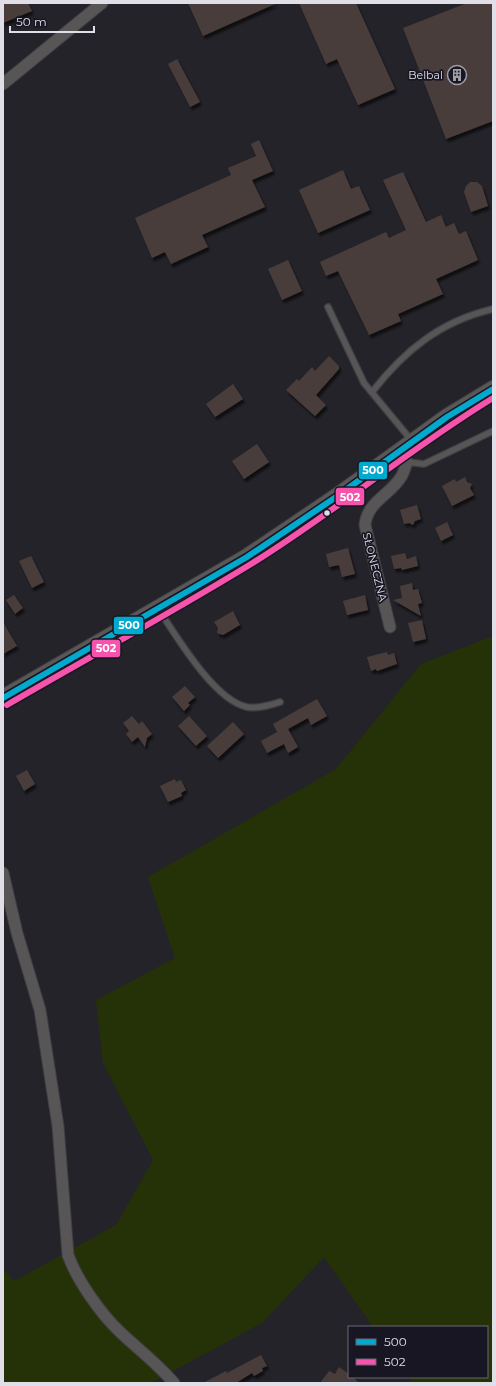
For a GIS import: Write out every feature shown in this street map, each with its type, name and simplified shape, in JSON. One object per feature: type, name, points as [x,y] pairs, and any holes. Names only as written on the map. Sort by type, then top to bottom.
[{"type":"street","points":[[3,84],[102,3]]},
{"type":"street","points":[[3,698],[159,609],[268,544],[336,497],[403,457],[413,441],[447,417],[493,389]]},
{"type":"street","name":"SŁONECZNA","points":[[390,627],[366,531],[365,518],[370,508],[401,477],[403,457]]},
{"type":"street","points":[[3,873],[17,933],[40,1010],[58,1126],[68,1255],[75,1271],[106,1318],[174,1383]]},
{"type":"lane","points":[[328,307],[364,383],[413,441]]},
{"type":"lane","points":[[372,392],[391,368],[422,340],[474,313],[493,309]]},
{"type":"lane","points":[[403,457],[424,464],[493,431]]},
{"type":"lane","points":[[159,609],[196,666],[226,696],[237,704],[247,707],[268,706],[280,702]]},
{"type":"green space","points":[[493,636],[493,1383],[412,1383],[409,1378],[488,1378],[488,1326],[372,1326],[324,1257],[262,1323],[151,1383],[3,1383],[3,1269],[14,1281],[116,1225],[153,1160],[103,1063],[96,1000],[175,958],[148,877],[336,769],[421,664]]},
{"type":"building","points":[[3,3],[28,3],[32,11],[3,23]]},
{"type":"building","points":[[188,3],[277,3],[203,36]]},
{"type":"building","points":[[299,3],[356,3],[395,89],[358,105],[337,59],[326,64]]},
{"type":"building","name":"Belbal","points":[[467,3],[493,3],[493,121],[446,139],[403,28]]},
{"type":"building","points":[[177,59],[200,102],[190,107],[168,64]]},
{"type":"building","points":[[259,140],[273,171],[252,180],[265,207],[202,235],[208,247],[171,264],[165,252],[152,258],[135,218],[231,175],[228,168],[256,156],[251,144]]},
{"type":"building","points":[[343,170],[351,189],[359,186],[370,210],[318,233],[299,190]]},
{"type":"building","points":[[403,172],[426,222],[441,215],[446,227],[454,223],[459,234],[466,231],[478,260],[436,279],[443,294],[398,314],[401,321],[369,335],[338,271],[326,276],[320,262],[386,232],[389,238],[406,230],[383,180]]},
{"type":"building","points":[[470,182],[477,182],[482,186],[488,206],[471,212],[464,192],[466,186]]},
{"type":"building","points":[[288,260],[302,291],[282,300],[268,269]]},
{"type":"building","points":[[329,356],[339,366],[339,369],[316,395],[326,405],[315,416],[286,390],[297,379],[299,381],[312,367],[315,371]]},
{"type":"building","points":[[233,384],[243,399],[215,417],[206,404]]},
{"type":"building","points":[[257,444],[269,462],[244,479],[232,461]]},
{"type":"building","points":[[465,477],[467,482],[472,484],[470,488],[474,495],[452,506],[442,486],[455,479],[456,482]]},
{"type":"building","points":[[417,505],[421,519],[415,521],[413,525],[409,523],[404,524],[400,510]]},
{"type":"building","points":[[447,522],[453,535],[441,541],[435,528]]},
{"type":"building","points":[[348,548],[355,574],[342,577],[339,565],[329,567],[326,554]]},
{"type":"building","points":[[405,553],[407,559],[416,556],[418,566],[402,570],[401,568],[394,569],[391,556]]},
{"type":"building","points":[[31,556],[44,582],[32,588],[19,561]]},
{"type":"building","points":[[412,583],[413,590],[418,589],[422,603],[418,604],[421,616],[393,600],[402,598],[400,586]]},
{"type":"building","points":[[14,595],[23,608],[15,614],[6,600]]},
{"type":"building","points":[[365,595],[368,610],[347,615],[343,601]]},
{"type":"building","points":[[233,611],[240,625],[223,635],[217,633],[218,628],[214,622]]},
{"type":"building","points":[[422,620],[426,639],[413,642],[408,623]]},
{"type":"building","points":[[3,622],[17,646],[3,654]]},
{"type":"building","points":[[387,652],[388,655],[394,653],[397,664],[377,671],[376,669],[371,671],[367,657]]},
{"type":"building","points":[[185,686],[195,697],[188,703],[190,705],[184,711],[172,697]]},
{"type":"building","points":[[317,699],[327,716],[311,725],[308,718],[288,729],[298,747],[288,753],[284,744],[267,753],[261,741],[277,732],[273,724]]},
{"type":"building","points":[[132,716],[139,724],[142,721],[152,734],[147,738],[145,747],[138,737],[132,742],[126,734],[129,731],[123,723]]},
{"type":"building","points":[[189,716],[207,736],[196,746],[178,726]]},
{"type":"building","points":[[233,722],[244,734],[218,758],[207,746]]},
{"type":"building","points":[[27,770],[35,784],[24,791],[16,776]]},
{"type":"building","points":[[175,779],[176,782],[181,780],[186,790],[181,793],[182,796],[168,802],[160,786]]},
{"type":"building","points":[[261,1355],[267,1366],[262,1368],[263,1371],[254,1376],[252,1373],[236,1383],[203,1383],[226,1371],[227,1373]]},
{"type":"building","points":[[339,1367],[348,1373],[348,1378],[354,1378],[359,1383],[320,1383],[329,1371],[335,1374]]},
{"type":"transit line","name":"500","points":[[3,698],[247,557],[336,497],[447,417],[493,389]]},
{"type":"transit line","name":"502","points":[[7,705],[160,618],[251,564],[312,524],[431,438],[493,398]]},
{"type":"place","name":"Belbal","points":[[457,75]]}]
